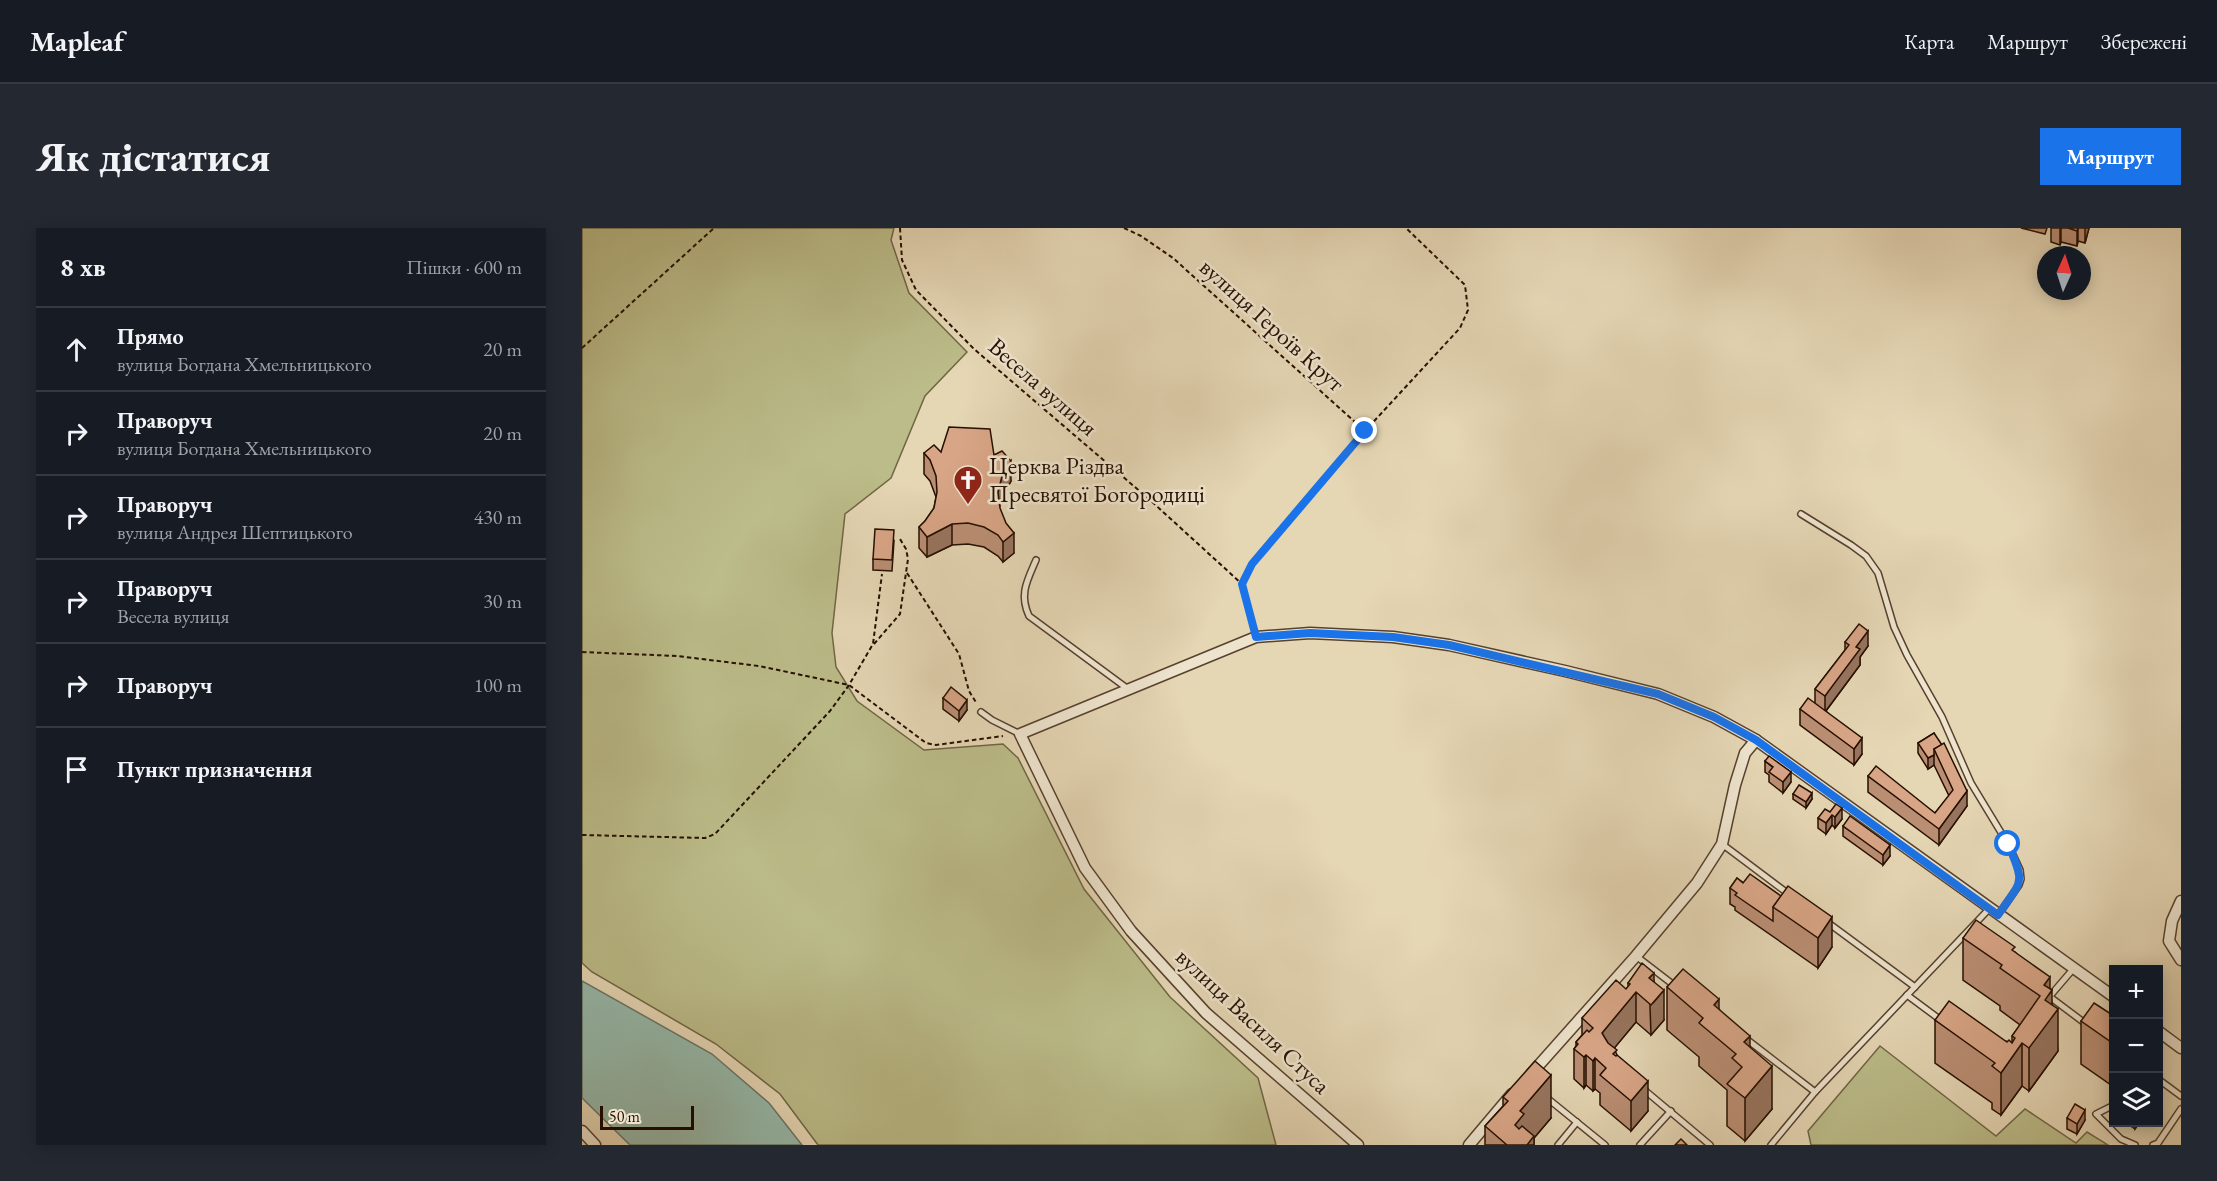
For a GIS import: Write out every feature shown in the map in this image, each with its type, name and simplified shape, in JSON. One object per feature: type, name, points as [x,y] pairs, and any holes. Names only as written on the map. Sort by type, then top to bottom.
[{"type":"street","points":[[1020,734],[1256,637],[1310,633],[1393,637],[1449,645],[1658,694],[1714,717],[1756,740],[2109,993]]},
{"type":"street","name":"вулиця Василя Стуса","points":[[1020,734],[1085,868],[1131,931],[1206,1013],[1358,1145]]},
{"type":"street","points":[[1469,1145],[1636,956],[1697,883],[1722,844],[1735,785],[1745,753],[1756,740]]},
{"type":"street","points":[[2181,901],[2172,921],[2169,941],[2181,960]]},
{"type":"street","points":[[2163,1035],[2181,1048]]},
{"type":"street","points":[[582,1131],[595,1145]]},
{"type":"lane","points":[[1771,1145],[1815,1092],[1966,932],[1993,912],[2019,885],[2021,879],[2020,870],[2008,844],[1971,783],[1942,717],[1906,654],[1894,627],[1878,573],[1866,556],[1801,514]]},
{"type":"lane","points":[[1036,560],[1024,590],[1023,604],[1029,616],[1128,689]]},
{"type":"lane","points":[[981,712],[1020,734]]},
{"type":"lane","points":[[1722,844],[1799,901]]},
{"type":"lane","points":[[1818,915],[1915,987]]},
{"type":"lane","points":[[1966,932],[1975,940]]},
{"type":"lane","points":[[1636,956],[1683,992]]},
{"type":"lane","points":[[2050,996],[2074,968]]},
{"type":"lane","points":[[2041,989],[2095,1031]]},
{"type":"lane","points":[[1907,995],[1943,1022]]},
{"type":"lane","points":[[1740,1035],[1815,1092]]},
{"type":"lane","points":[[2163,1083],[2181,1096]]},
{"type":"lane","points":[[1639,1085],[1710,1145]]},
{"type":"lane","points":[[1542,1094],[1605,1145]]},
{"type":"lane","points":[[2109,1108],[2096,1114],[2109,1126]]},
{"type":"lane","points":[[2153,1145],[2158,1143],[2181,1109]]},
{"type":"lane","points":[[1640,1145],[1671,1111]]},
{"type":"lane","points":[[1558,1145],[1577,1122]]},
{"type":"lane","points":[[2110,1127],[2121,1138],[2135,1145]]},
{"type":"path","points":[[582,348],[714,228]]},
{"type":"path","name":"Весела вулиця","points":[[900,228],[902,260],[916,290],[974,350],[1141,493],[1242,584]]},
{"type":"path","name":"вулиця Героїв Крут","points":[[1124,228],[1173,258],[1365,431]]},
{"type":"path","points":[[1256,637],[1242,584],[1252,564],[1365,431],[1460,328],[1468,310],[1466,285],[1406,228]]},
{"type":"path","points":[[582,835],[705,838],[715,834],[830,711],[849,685],[873,644],[900,614],[908,559],[906,549],[900,539]]},
{"type":"path","points":[[907,573],[959,654],[969,691],[981,712]]},
{"type":"path","points":[[873,644],[882,574]]},
{"type":"path","points":[[582,652],[677,656],[712,660],[759,666],[849,685],[926,743],[936,745],[1020,734]]},
{"type":"green space","points":[[582,228],[894,228],[891,240],[909,293],[967,352],[925,396],[891,478],[845,514],[832,633],[836,667],[857,701],[924,750],[1003,744],[1018,758],[1084,889],[1170,997],[1258,1078],[1276,1145],[818,1145],[780,1094],[716,1044],[592,972],[582,963]]},
{"type":"green space","points":[[1880,1046],[1996,1136],[2025,1109],[2076,1143],[2087,1132],[2108,1145],[1811,1145],[1808,1131]]},
{"type":"shaded area","points":[[582,981],[712,1054],[769,1103],[802,1145],[630,1145],[582,1098]]},
{"type":"building","name":"Церква Різдва Пресвятої Богородиці","points":[[949,427],[990,429],[994,455],[1002,451],[1011,461],[1002,476],[998,492],[1000,508],[1006,523],[1014,533],[1003,542],[998,535],[984,527],[968,523],[952,524],[927,537],[919,527],[934,508],[937,492],[936,476],[930,460],[924,453],[934,445],[941,452]]},
{"type":"building","points":[[875,529],[894,530],[892,560],[873,559]]},
{"type":"building","points":[[1859,624],[1868,631],[1856,647],[1860,649],[1825,696],[1815,689],[1849,645],[1845,642]]},
{"type":"building","points":[[951,687],[967,700],[959,711],[943,698]]},
{"type":"building","points":[[1808,698],[1862,738],[1854,749],[1800,709]]},
{"type":"building","points":[[1934,733],[1942,745],[1934,749],[1934,755],[1928,758],[1918,743]]},
{"type":"building","points":[[1944,743],[1967,791],[1939,829],[1868,776],[1876,766],[1935,813],[1953,790],[1934,749]]},
{"type":"building","points":[[1769,756],[1791,772],[1783,782],[1769,772],[1773,767],[1765,761]]},
{"type":"building","points":[[1799,785],[1812,793],[1806,802],[1793,794]]},
{"type":"building","points":[[1836,804],[1842,808],[1835,817],[1832,815],[1826,823],[1818,818],[1825,809],[1830,812]]},
{"type":"building","points":[[1850,816],[1890,845],[1883,855],[1843,826]]},
{"type":"building","points":[[1750,874],[1781,896],[1773,907],[1773,921],[1735,895],[1737,893],[1730,888],[1737,878],[1743,883]]},
{"type":"building","points":[[1788,886],[1832,917],[1818,938],[1773,907]]},
{"type":"building","points":[[1976,920],[2015,947],[2012,950],[2050,977],[2044,985],[2052,990],[2045,1000],[2058,1009],[2029,1048],[2022,1043],[2001,1073],[1992,1066],[1995,1063],[1935,1020],[1949,1001],[2007,1042],[2009,1040],[2012,1043],[2015,1038],[2012,1036],[2040,996],[2000,968],[2002,965],[1963,938]]},
{"type":"building","points":[[1642,963],[1654,973],[1649,978],[1664,990],[1651,1005],[1636,992],[1602,1033],[1608,1043],[1617,1050],[1613,1054],[1648,1081],[1631,1101],[1600,1075],[1606,1068],[1595,1058],[1593,1061],[1574,1049],[1578,1044],[1576,1042],[1587,1030],[1589,1032],[1593,1028],[1582,1018],[1616,980],[1626,989]]},
{"type":"building","points":[[1683,969],[1719,999],[1714,1005],[1750,1036],[1744,1042],[1772,1066],[1745,1098],[1727,1084],[1742,1067],[1732,1058],[1736,1054],[1699,1023],[1703,1018],[1667,987]]},
{"type":"building","points":[[2094,1003],[2109,1013],[2109,1041],[2081,1021]]},
{"type":"building","points":[[1535,1061],[1551,1075],[1520,1111],[1524,1114],[1515,1125],[1519,1129],[1522,1126],[1534,1136],[1527,1145],[1507,1145],[1485,1126],[1508,1101],[1503,1097]]},
{"type":"building","points":[[2075,1104],[2085,1110],[2077,1124],[2067,1118]]},
{"type":"building","points":[[1681,1139],[1687,1145],[1675,1145]]},
{"type":"place","name":"Церква Різдва Пресвятої Богородиці","points":[[968,506]]},
{"type":"route","points":[[1365,431],[1252,564],[1242,584],[1256,637],[1310,633],[1393,637],[1449,645],[1658,694],[1714,717],[1756,740],[1998,915],[2021,879],[2020,870],[2008,844]]}]
